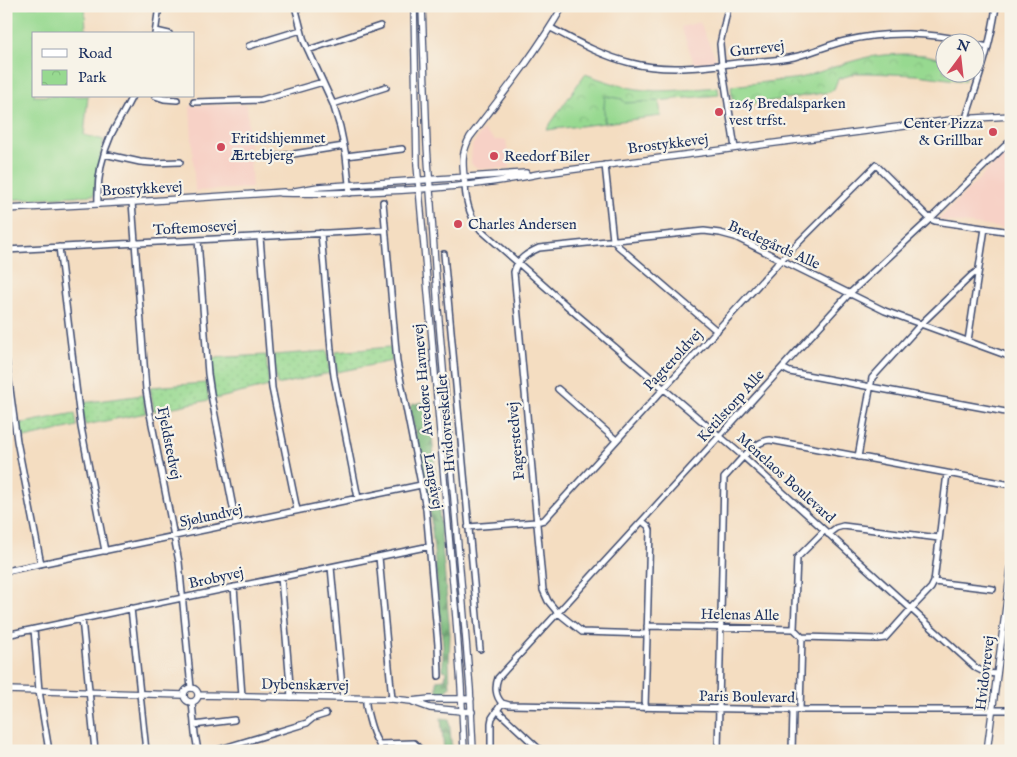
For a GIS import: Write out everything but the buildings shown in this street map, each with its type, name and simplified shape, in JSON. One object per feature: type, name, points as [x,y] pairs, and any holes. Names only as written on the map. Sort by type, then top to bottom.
[{"type":"street","points":[[155,32],[159,6]]},
{"type":"street","points":[[296,6],[308,50],[333,104],[346,156],[350,193]]},
{"type":"street","name":"Avedøre Havnevej","points":[[414,6],[415,119],[418,180],[454,598],[464,751]]},
{"type":"street","name":"Avedøre Havnevej","points":[[422,6],[429,179],[471,699],[473,751]]},
{"type":"street","points":[[465,186],[463,154],[465,145],[515,80],[564,6]]},
{"type":"street","points":[[729,6],[720,44],[735,148]]},
{"type":"street","points":[[966,118],[988,47],[996,6]]},
{"type":"street","points":[[308,50],[380,26]]},
{"type":"street","name":"Gurrevej","points":[[551,28],[588,48],[632,64],[682,68],[792,57],[843,41],[887,34],[934,37]]},
{"type":"street","points":[[249,46],[301,30]]},
{"type":"street","points":[[984,46],[988,47]]},
{"type":"street","points":[[194,102],[261,100],[323,82]]},
{"type":"street","points":[[333,104],[386,87]]},
{"type":"street","points":[[98,204],[100,173],[104,154],[131,98]]},
{"type":"street","points":[[161,98],[177,100]]},
{"type":"street","name":"Brostykkevej","points":[[6,209],[280,193],[350,193],[465,186],[538,174],[966,118],[1011,116]]},
{"type":"street","name":"Ketilstorp Alle","points":[[502,703],[499,700],[495,685],[498,678],[557,612],[849,294],[1011,140]]},
{"type":"street","points":[[268,158],[344,146]]},
{"type":"street","points":[[346,156],[402,149]]},
{"type":"street","points":[[104,154],[140,162],[180,162]]},
{"type":"street","points":[[605,165],[613,240],[717,331]]},
{"type":"street","name":"Pagteroldvej","points":[[536,522],[544,520],[781,260],[876,165],[930,219]]},
{"type":"street","name":"Brostykkevej","points":[[280,193],[318,187],[522,173],[538,174]]},
{"type":"street","name":"Menelaos Boulevard","points":[[465,186],[470,215],[474,223],[487,236],[744,457],[976,668],[998,674]]},
{"type":"street","name":"Fjeldstedvej","points":[[132,202],[146,390],[179,562],[191,688]]},
{"type":"street","name":"Langåvej","points":[[383,202],[397,362],[426,509],[439,676]]},
{"type":"street","points":[[930,219],[1011,232]]},
{"type":"street","points":[[968,341],[985,228]]},
{"type":"street","name":"Toftemosevej","points":[[6,250],[385,230]]},
{"type":"street","name":"Bredegårds Alle","points":[[518,262],[528,253],[540,248],[704,231],[720,233],[735,237],[885,311],[1011,357]]},
{"type":"street","points":[[321,233],[334,376],[358,498]]},
{"type":"street","points":[[260,236],[272,388],[297,510]]},
{"type":"street","points":[[198,240],[208,374],[236,523]]},
{"type":"street","points":[[59,246],[81,427],[105,551]]},
{"type":"street","name":"Hvidovreskellet","points":[[444,254],[480,649]]},
{"type":"street","name":"Fagerstedvej","points":[[518,262],[514,272],[543,590],[548,601],[557,612]]},
{"type":"street","points":[[858,457],[872,378],[921,324],[972,274],[978,271]]},
{"type":"street","points":[[6,359],[17,440],[41,564]]},
{"type":"street","points":[[782,368],[790,372],[1011,413]]},
{"type":"street","points":[[558,388],[616,440]]},
{"type":"street","points":[[718,751],[724,478],[757,444],[770,440],[1011,485]]},
{"type":"street","points":[[800,710],[802,637],[886,638],[910,609],[931,588],[934,582],[947,473]]},
{"type":"street","name":"Sjølundvej","points":[[6,571],[421,485]]},
{"type":"street","points":[[642,521],[650,530],[645,708]]},
{"type":"street","points":[[468,527],[536,522]]},
{"type":"street","points":[[794,629],[797,558],[826,532],[843,526],[939,538]]},
{"type":"street","name":"Brobyvej","points":[[6,635],[430,546]]},
{"type":"street","points":[[379,556],[392,699]]},
{"type":"street","points":[[331,567],[342,698]]},
{"type":"street","name":"Hvidovrevej","points":[[987,751],[1011,568]]},
{"type":"street","points":[[281,577],[292,697]]},
{"type":"street","points":[[934,582],[993,589]]},
{"type":"street","points":[[234,587],[242,696]]},
{"type":"street","points":[[131,608],[146,751]]},
{"type":"street","points":[[557,612],[582,632],[647,634]]},
{"type":"street","points":[[82,619],[95,751]]},
{"type":"street","name":"Helenas Alle","points":[[647,626],[794,629],[802,637]]},
{"type":"street","points":[[34,629],[39,691],[49,751]]},
{"type":"street","points":[[191,688],[197,690],[198,695],[197,700],[192,702],[187,701],[184,695],[186,690],[191,688]]},
{"type":"street","points":[[6,690],[184,695]]},
{"type":"street","name":"Dybenskærvej","points":[[198,695],[411,701],[471,699]]},
{"type":"street","points":[[366,699],[365,706],[376,739],[380,744],[380,751]]},
{"type":"street","name":"Dybenskærvej","points":[[411,701],[430,708],[472,712]]},
{"type":"street","points":[[192,702],[198,751]]},
{"type":"street","points":[[491,751],[492,718],[502,703]]},
{"type":"street","name":"Paris Boulevard","points":[[502,703],[509,705],[645,708],[1011,710]]},
{"type":"street","points":[[792,751],[793,710]]},
{"type":"street","points":[[496,711],[541,751]]},
{"type":"street","points":[[214,751],[307,723],[319,715],[326,714]]},
{"type":"street","points":[[194,725],[234,720]]},
{"type":"street","points":[[380,744],[414,743],[419,748],[419,751]]},
{"type":"shaded area","points":[[700,22],[717,61],[694,63],[681,27]]},
{"type":"shaded area","name":"Fritidshjemmet Ærtebjerg","points":[[247,104],[252,188],[195,191],[190,106]]},
{"type":"shaded area","points":[[483,130],[495,140],[506,140],[510,168],[480,169],[472,165],[472,145]]},
{"type":"shaded area","points":[[1011,147],[1011,229],[938,220]]},
{"type":"green space","points":[[6,6],[85,6],[86,32],[32,32],[32,98],[88,98],[84,135],[104,140],[97,170],[94,195],[6,200]]},
{"type":"green space","points":[[905,54],[934,57],[934,77],[857,73],[838,79],[834,89],[830,92],[733,107],[731,86],[801,78],[846,63],[884,55]]},
{"type":"green space","points":[[585,74],[624,86],[657,91],[718,87],[719,95],[604,107],[605,123],[546,130]]},
{"type":"green space","points":[[605,96],[622,99],[625,103],[659,101],[661,116],[605,123]]},
{"type":"green space","points":[[390,347],[392,361],[337,372],[335,352]]},
{"type":"green space","points":[[327,351],[330,373],[277,385],[273,355]]},
{"type":"green space","points":[[266,355],[269,386],[215,399],[210,358]]},
{"type":"green space","points":[[206,383],[209,400],[154,411],[150,387]]},
{"type":"green space","points":[[143,395],[146,413],[85,425],[81,403]]},
{"type":"green space","points":[[429,401],[450,634],[450,687],[443,695],[437,694],[437,680],[445,679],[446,671],[443,670],[443,645],[429,499],[410,407],[413,404]]},
{"type":"green space","points":[[75,413],[77,426],[20,439],[18,424]]},
{"type":"green space","points":[[441,718],[449,719],[452,751],[444,751]]},
{"type":"place","name":"1265 Bredalsparken vest trfst.","points":[[719,112]]},
{"type":"place","name":"Center Pizza & Grillbar","points":[[993,132]]},
{"type":"place","name":"Fritidshjemmet Ærtebjerg","points":[[221,147]]},
{"type":"place","name":"Reedorf Biler","points":[[494,156]]},
{"type":"place","name":"Charles Andersen","points":[[458,224]]}]
